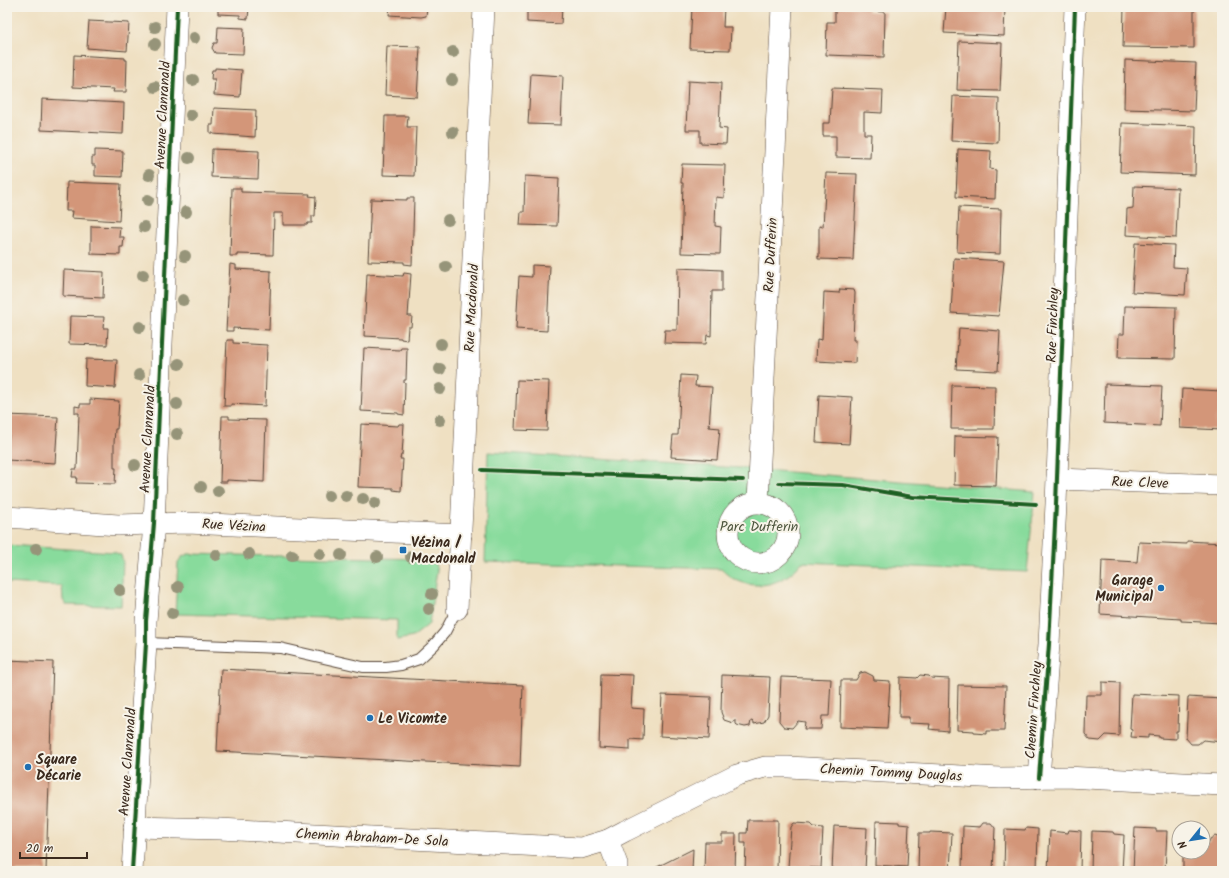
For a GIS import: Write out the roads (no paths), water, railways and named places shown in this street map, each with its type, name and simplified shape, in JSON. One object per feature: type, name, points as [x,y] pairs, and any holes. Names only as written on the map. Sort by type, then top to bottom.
[{"type":"street","name":"Avenue Clanranald","points":[[132,871],[146,643],[146,621],[154,523],[178,7]]},
{"type":"street","name":"Rue Macdonald","points":[[456,609],[461,536],[484,7]]},
{"type":"street","name":"Rue Dufferin","points":[[758,502],[782,7]]},
{"type":"street","name":"Rue Finchley","points":[[1048,644],[1057,479],[1075,7]]},
{"type":"street","name":"Rue Cleve","points":[[1057,479],[1222,485]]},
{"type":"street","name":"Rue Vézina","points":[[7,518],[118,525],[187,522],[461,536]]},
{"type":"street","name":"Chemin Finchley","points":[[1039,778],[1048,644]]},
{"type":"street","name":"Chemin Tommy Douglas","points":[[608,840],[737,775],[765,767],[1000,778],[1082,778],[1222,785]]},
{"type":"street","name":"Chemin Abraham-De Sola","points":[[134,827],[220,829],[581,848],[608,840]]},
{"type":"street","points":[[608,840],[617,864],[617,871]]},
{"type":"lane","points":[[146,643],[280,648],[363,667],[386,667],[401,665],[418,659],[434,645],[445,632],[456,609]]},
{"type":"place","name":"Vézina / Macdonald","points":[[403,550]]},
{"type":"place","name":"Garage Municipal","points":[[1161,588]]},
{"type":"place","name":"Le Vicomte","points":[[370,718]]},
{"type":"place","name":"Square Décarie","points":[[28,767]]},
{"type":"park label","name":"Parc Dufferin","points":[[759,526]]}]
